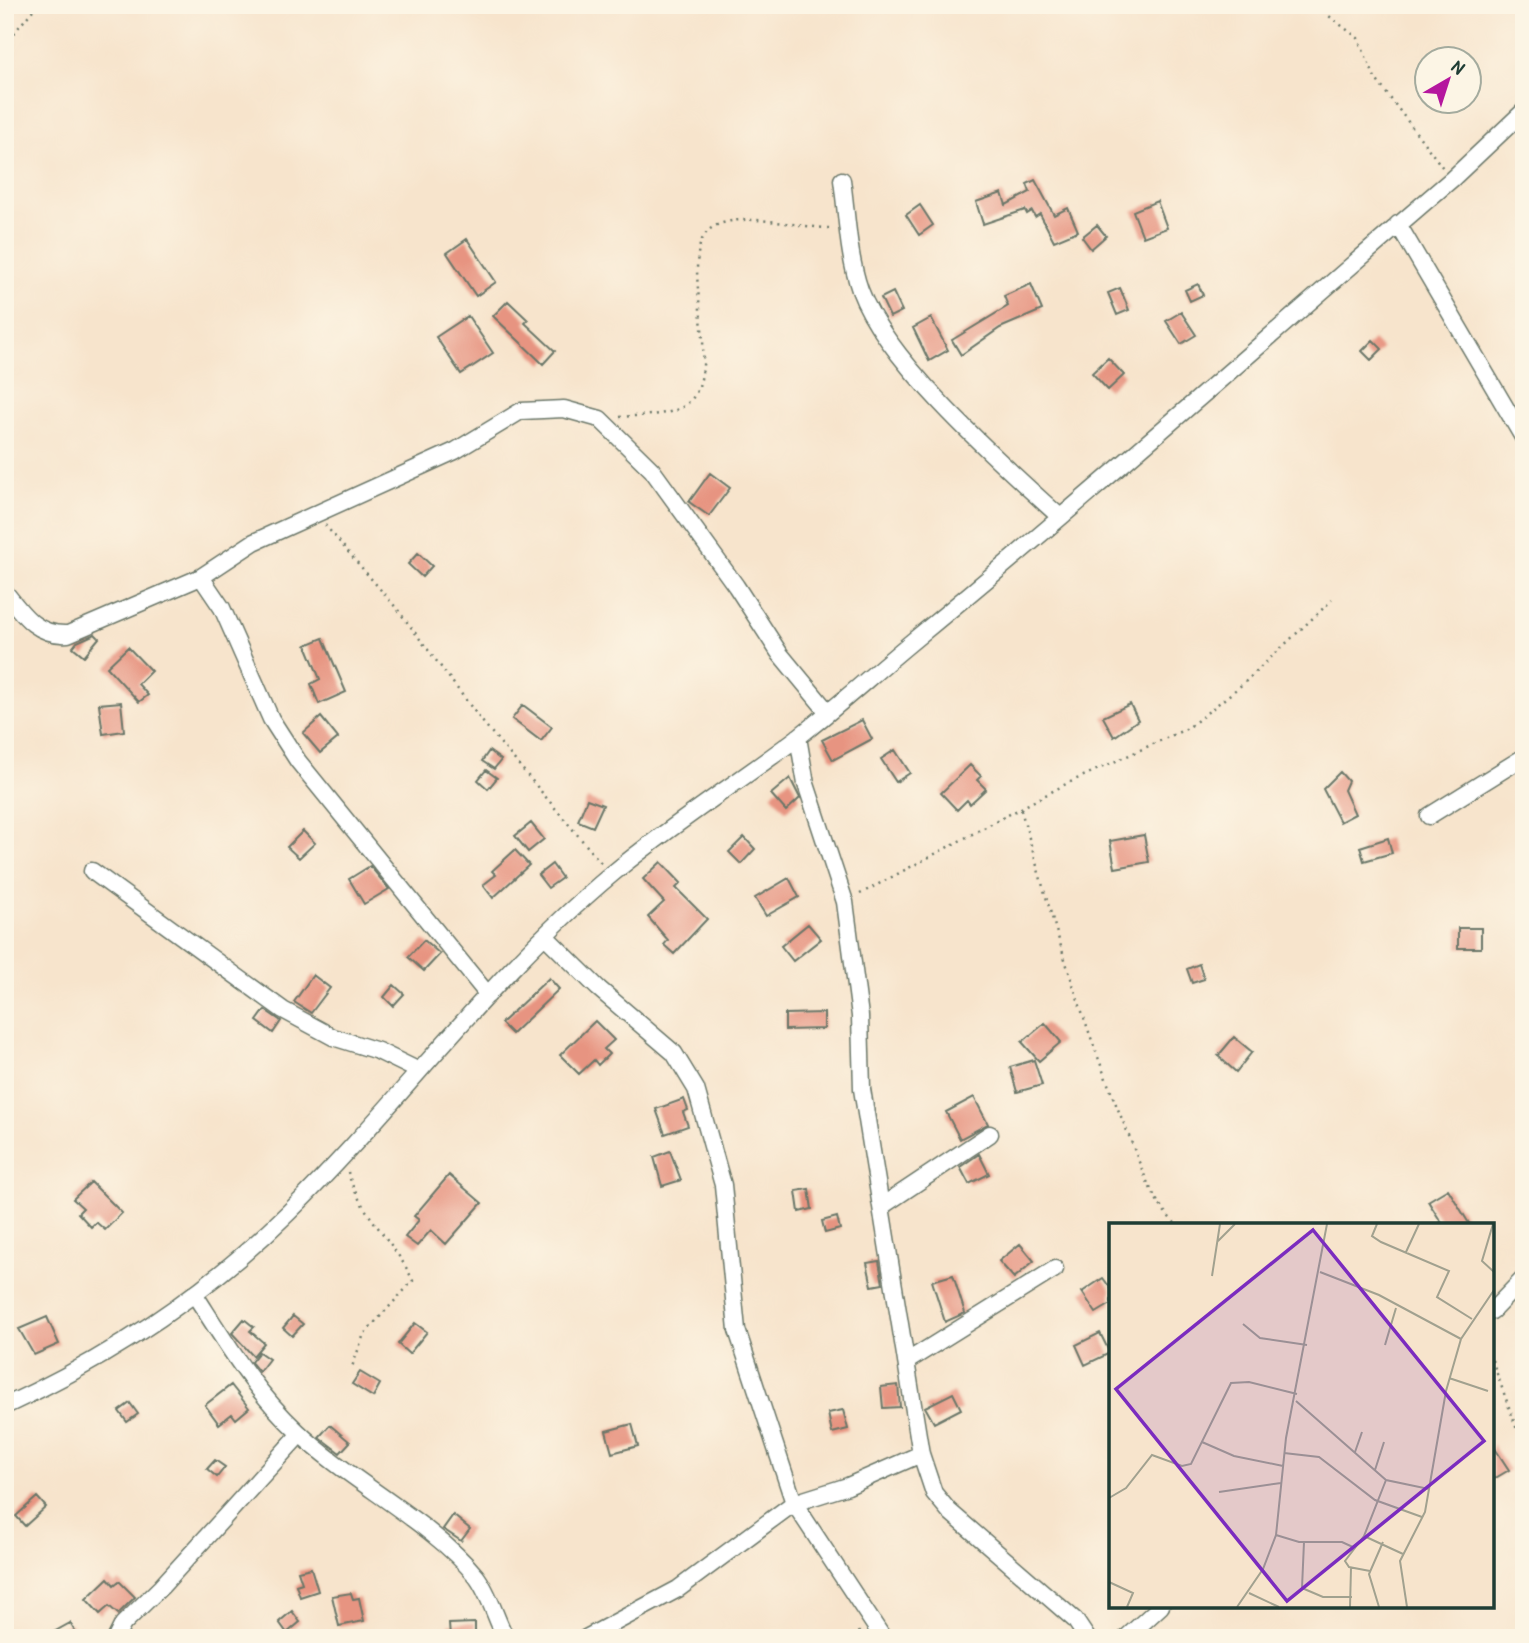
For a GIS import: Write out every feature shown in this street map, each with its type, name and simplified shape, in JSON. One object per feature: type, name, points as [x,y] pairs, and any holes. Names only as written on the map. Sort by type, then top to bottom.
[{"type":"street","points":[[5,1406],[102,1359],[195,1295],[253,1247],[344,1155],[417,1070],[488,995],[611,874],[748,770],[798,737],[1060,517],[1452,178],[1524,111]]},
{"type":"street","points":[[842,180],[859,288],[881,329],[911,367],[995,459],[1060,517]]},
{"type":"street","points":[[1398,224],[1524,439]]},
{"type":"street","points":[[5,592],[40,630],[52,635],[68,635],[201,577],[254,542],[455,451],[521,411],[564,409],[600,419],[652,470],[736,586],[780,654],[827,711]]},
{"type":"street","points":[[201,577],[222,608],[271,719],[298,761],[488,995]]},
{"type":"street","points":[[798,737],[806,784],[845,902],[860,1016],[862,1089],[921,1454],[934,1493],[949,1511],[1075,1620],[1087,1638]]},
{"type":"street","points":[[1429,816],[1524,757]]},
{"type":"street","points":[[93,871],[283,1010],[333,1037],[378,1051],[417,1070]]},
{"type":"street","points":[[545,936],[598,988],[674,1053],[696,1089],[723,1185],[737,1330],[794,1503],[883,1638]]},
{"type":"street","points":[[882,1206],[990,1134]]},
{"type":"street","points":[[906,1362],[1055,1269]]},
{"type":"street","points":[[1494,1309],[1524,1278]]},
{"type":"street","points":[[195,1295],[254,1384],[300,1434],[461,1561],[488,1594],[506,1638]]},
{"type":"street","points":[[116,1638],[123,1624],[161,1587],[300,1434]]},
{"type":"street","points":[[586,1638],[606,1635],[678,1589],[794,1503],[848,1486],[921,1454]]},
{"type":"street","points":[[1126,1638],[1159,1608]]},
{"type":"path","points":[[5,44],[37,5]]},
{"type":"path","points":[[1321,5],[1336,22],[1357,38],[1375,78],[1452,178]]},
{"type":"path","points":[[600,419],[670,411],[687,404],[696,392],[703,353],[697,265],[699,243],[715,226],[756,221],[814,228],[848,228]]},
{"type":"path","points":[[315,514],[398,610],[481,720],[611,874]]},
{"type":"path","points":[[845,902],[1066,784],[1188,728],[1244,683],[1332,600]]},
{"type":"path","points":[[1021,810],[1061,951],[1101,1068],[1147,1180],[1164,1213],[1175,1223]]},
{"type":"path","points":[[344,1155],[350,1180],[404,1261],[413,1281],[364,1334],[352,1367]]},
{"type":"path","points":[[1494,1366],[1524,1449]]},
{"type":"building","points":[[1035,180],[1054,215],[1068,208],[1078,231],[1054,241],[1040,214],[1035,217],[1032,211],[1027,214],[1025,210],[983,224],[976,202],[1002,193],[1006,205],[1030,192],[1027,184]]},
{"type":"building","points":[[1157,201],[1167,228],[1143,237],[1133,211]]},
{"type":"building","points":[[920,205],[933,225],[919,235],[906,215]]},
{"type":"building","points":[[1097,225],[1106,236],[1091,249],[1082,237]]},
{"type":"building","points":[[467,239],[496,282],[476,296],[447,253]]},
{"type":"building","points":[[1031,284],[1042,310],[1000,328],[961,355],[952,340],[1008,306],[1004,296]]},
{"type":"building","points":[[1198,284],[1203,295],[1190,301],[1185,290]]},
{"type":"building","points":[[1120,288],[1129,310],[1117,315],[1108,293]]},
{"type":"building","points":[[893,292],[902,311],[890,317],[881,298]]},
{"type":"building","points":[[508,301],[528,320],[525,323],[555,351],[543,364],[493,316]]},
{"type":"building","points":[[1181,312],[1196,335],[1181,344],[1166,321]]},
{"type":"building","points":[[468,316],[493,353],[461,374],[436,337]]},
{"type":"building","points":[[931,318],[948,350],[929,361],[913,328]]},
{"type":"building","points":[[1373,340],[1382,349],[1371,360],[1362,351]]},
{"type":"building","points":[[1108,358],[1124,375],[1108,390],[1092,373]]},
{"type":"building","points":[[710,473],[730,488],[709,516],[689,502]]},
{"type":"building","points":[[418,553],[432,566],[422,577],[408,564]]},
{"type":"building","points":[[95,634],[99,638],[84,656],[73,647],[77,642]]},
{"type":"building","points":[[323,638],[346,692],[319,704],[311,684],[320,679],[306,645]]},
{"type":"building","points":[[128,647],[151,671],[138,684],[148,695],[139,702],[107,667]]},
{"type":"building","points":[[121,702],[124,731],[103,734],[99,704]]},
{"type":"building","points":[[1130,704],[1138,720],[1114,737],[1103,717]]},
{"type":"building","points":[[523,705],[552,727],[541,741],[512,719]]},
{"type":"building","points":[[321,717],[338,738],[320,753],[303,733]]},
{"type":"building","points":[[862,720],[872,739],[833,760],[822,740]]},
{"type":"building","points":[[895,750],[910,773],[896,782],[881,759]]},
{"type":"building","points":[[489,751],[501,760],[494,769],[482,761]]},
{"type":"building","points":[[970,765],[981,776],[977,780],[986,789],[970,804],[967,800],[957,810],[941,793]]},
{"type":"building","points":[[486,770],[497,778],[488,789],[478,780]]},
{"type":"building","points":[[1340,772],[1348,781],[1344,790],[1355,814],[1340,822],[1323,789]]},
{"type":"building","points":[[790,778],[800,798],[786,811],[771,794]]},
{"type":"building","points":[[587,799],[603,805],[593,827],[578,821]]},
{"type":"building","points":[[531,823],[544,839],[528,852],[515,836]]},
{"type":"building","points":[[303,831],[315,843],[299,858],[287,847]]},
{"type":"building","points":[[1144,835],[1149,862],[1115,868],[1110,841]]},
{"type":"building","points":[[744,837],[755,849],[741,864],[729,852]]},
{"type":"building","points":[[1388,838],[1392,853],[1364,861],[1360,847]]},
{"type":"building","points":[[515,850],[529,865],[493,898],[483,885],[496,875],[492,871]]},
{"type":"building","points":[[661,862],[681,883],[676,888],[707,919],[674,954],[664,945],[668,940],[648,917],[664,902],[643,879]]},
{"type":"building","points":[[552,864],[562,878],[548,888],[538,875]]},
{"type":"building","points":[[370,866],[389,889],[364,904],[349,879]]},
{"type":"building","points":[[789,878],[799,897],[766,916],[755,898]]},
{"type":"building","points":[[808,924],[821,939],[793,961],[781,946]]},
{"type":"building","points":[[1458,928],[1481,928],[1481,948],[1458,948]]},
{"type":"building","points":[[424,940],[440,954],[424,971],[408,957]]},
{"type":"building","points":[[1199,964],[1204,979],[1192,983],[1187,969]]},
{"type":"building","points":[[313,975],[330,988],[311,1013],[294,1002]]},
{"type":"building","points":[[549,978],[559,989],[512,1034],[501,1023]]},
{"type":"building","points":[[394,985],[404,994],[393,1006],[384,997]]},
{"type":"building","points":[[265,1010],[281,1021],[273,1033],[257,1021]]},
{"type":"building","points":[[824,1013],[824,1029],[785,1030],[785,1014]]},
{"type":"building","points":[[595,1021],[614,1040],[604,1049],[609,1054],[598,1065],[594,1060],[579,1074],[560,1055]]},
{"type":"building","points":[[1045,1023],[1061,1042],[1039,1061],[1022,1042]]},
{"type":"building","points":[[1234,1037],[1252,1052],[1236,1072],[1218,1056]]},
{"type":"building","points":[[1034,1060],[1042,1085],[1017,1092],[1010,1067]]},
{"type":"building","points":[[974,1097],[988,1124],[960,1139],[946,1112]]},
{"type":"building","points":[[684,1099],[688,1110],[683,1112],[688,1126],[665,1134],[656,1109]]},
{"type":"building","points":[[670,1151],[681,1180],[662,1186],[654,1157]]},
{"type":"building","points":[[979,1154],[989,1174],[969,1184],[960,1167]]},
{"type":"building","points":[[449,1175],[482,1203],[446,1244],[431,1230],[417,1246],[405,1237],[419,1220],[414,1216]]},
{"type":"building","points":[[91,1182],[122,1213],[105,1230],[96,1222],[91,1227],[78,1213],[83,1208],[73,1199]]},
{"type":"building","points":[[809,1189],[812,1209],[799,1212],[796,1191]]},
{"type":"building","points":[[1448,1189],[1469,1223],[1442,1223],[1428,1201]]},
{"type":"building","points":[[837,1217],[840,1229],[825,1233],[822,1221]]},
{"type":"building","points":[[1020,1244],[1034,1261],[1014,1278],[999,1261]]},
{"type":"building","points":[[879,1261],[883,1284],[872,1286],[867,1263]]},
{"type":"building","points":[[953,1275],[965,1313],[945,1322],[932,1281]]},
{"type":"building","points":[[1103,1278],[1109,1286],[1109,1305],[1096,1313],[1082,1292]]},
{"type":"building","points":[[293,1316],[303,1324],[292,1336],[283,1328]]},
{"type":"building","points":[[47,1317],[59,1344],[34,1355],[19,1329]]},
{"type":"building","points":[[244,1319],[254,1327],[250,1331],[264,1343],[253,1356],[232,1333]]},
{"type":"building","points":[[415,1323],[427,1332],[409,1354],[398,1344]]},
{"type":"building","points":[[1100,1333],[1109,1353],[1085,1365],[1076,1345]]},
{"type":"building","points":[[259,1352],[269,1359],[259,1372],[251,1362]]},
{"type":"building","points":[[360,1372],[380,1384],[373,1397],[352,1384]]},
{"type":"building","points":[[231,1385],[249,1408],[236,1419],[232,1414],[219,1424],[205,1405]]},
{"type":"building","points":[[898,1385],[900,1407],[883,1408],[881,1387]]},
{"type":"building","points":[[953,1393],[961,1409],[934,1423],[925,1407]]},
{"type":"building","points":[[130,1403],[138,1414],[127,1422],[119,1411]]},
{"type":"building","points":[[843,1410],[848,1429],[832,1433],[828,1413]]},
{"type":"building","points":[[632,1424],[638,1446],[612,1453],[606,1431]]},
{"type":"building","points":[[330,1425],[350,1442],[340,1453],[319,1437]]},
{"type":"building","points":[[1494,1447],[1509,1470],[1494,1479]]},
{"type":"building","points":[[215,1460],[225,1467],[217,1477],[207,1469]]},
{"type":"building","points":[[37,1497],[46,1507],[25,1526],[16,1516]]},
{"type":"building","points":[[453,1515],[470,1529],[461,1541],[443,1529]]},
{"type":"building","points":[[311,1568],[318,1591],[300,1597],[296,1585],[302,1583],[298,1571]]},
{"type":"building","points":[[108,1578],[114,1585],[119,1581],[135,1597],[118,1614],[109,1606],[100,1614],[86,1599]]},
{"type":"building","points":[[351,1593],[353,1599],[359,1598],[364,1621],[339,1626],[332,1596]]},
{"type":"building","points":[[292,1611],[300,1622],[287,1633],[279,1622]]},
{"type":"building","points":[[70,1623],[79,1638],[43,1638]]},
{"type":"building","points":[[475,1623],[475,1638],[450,1638],[449,1624]]}]
